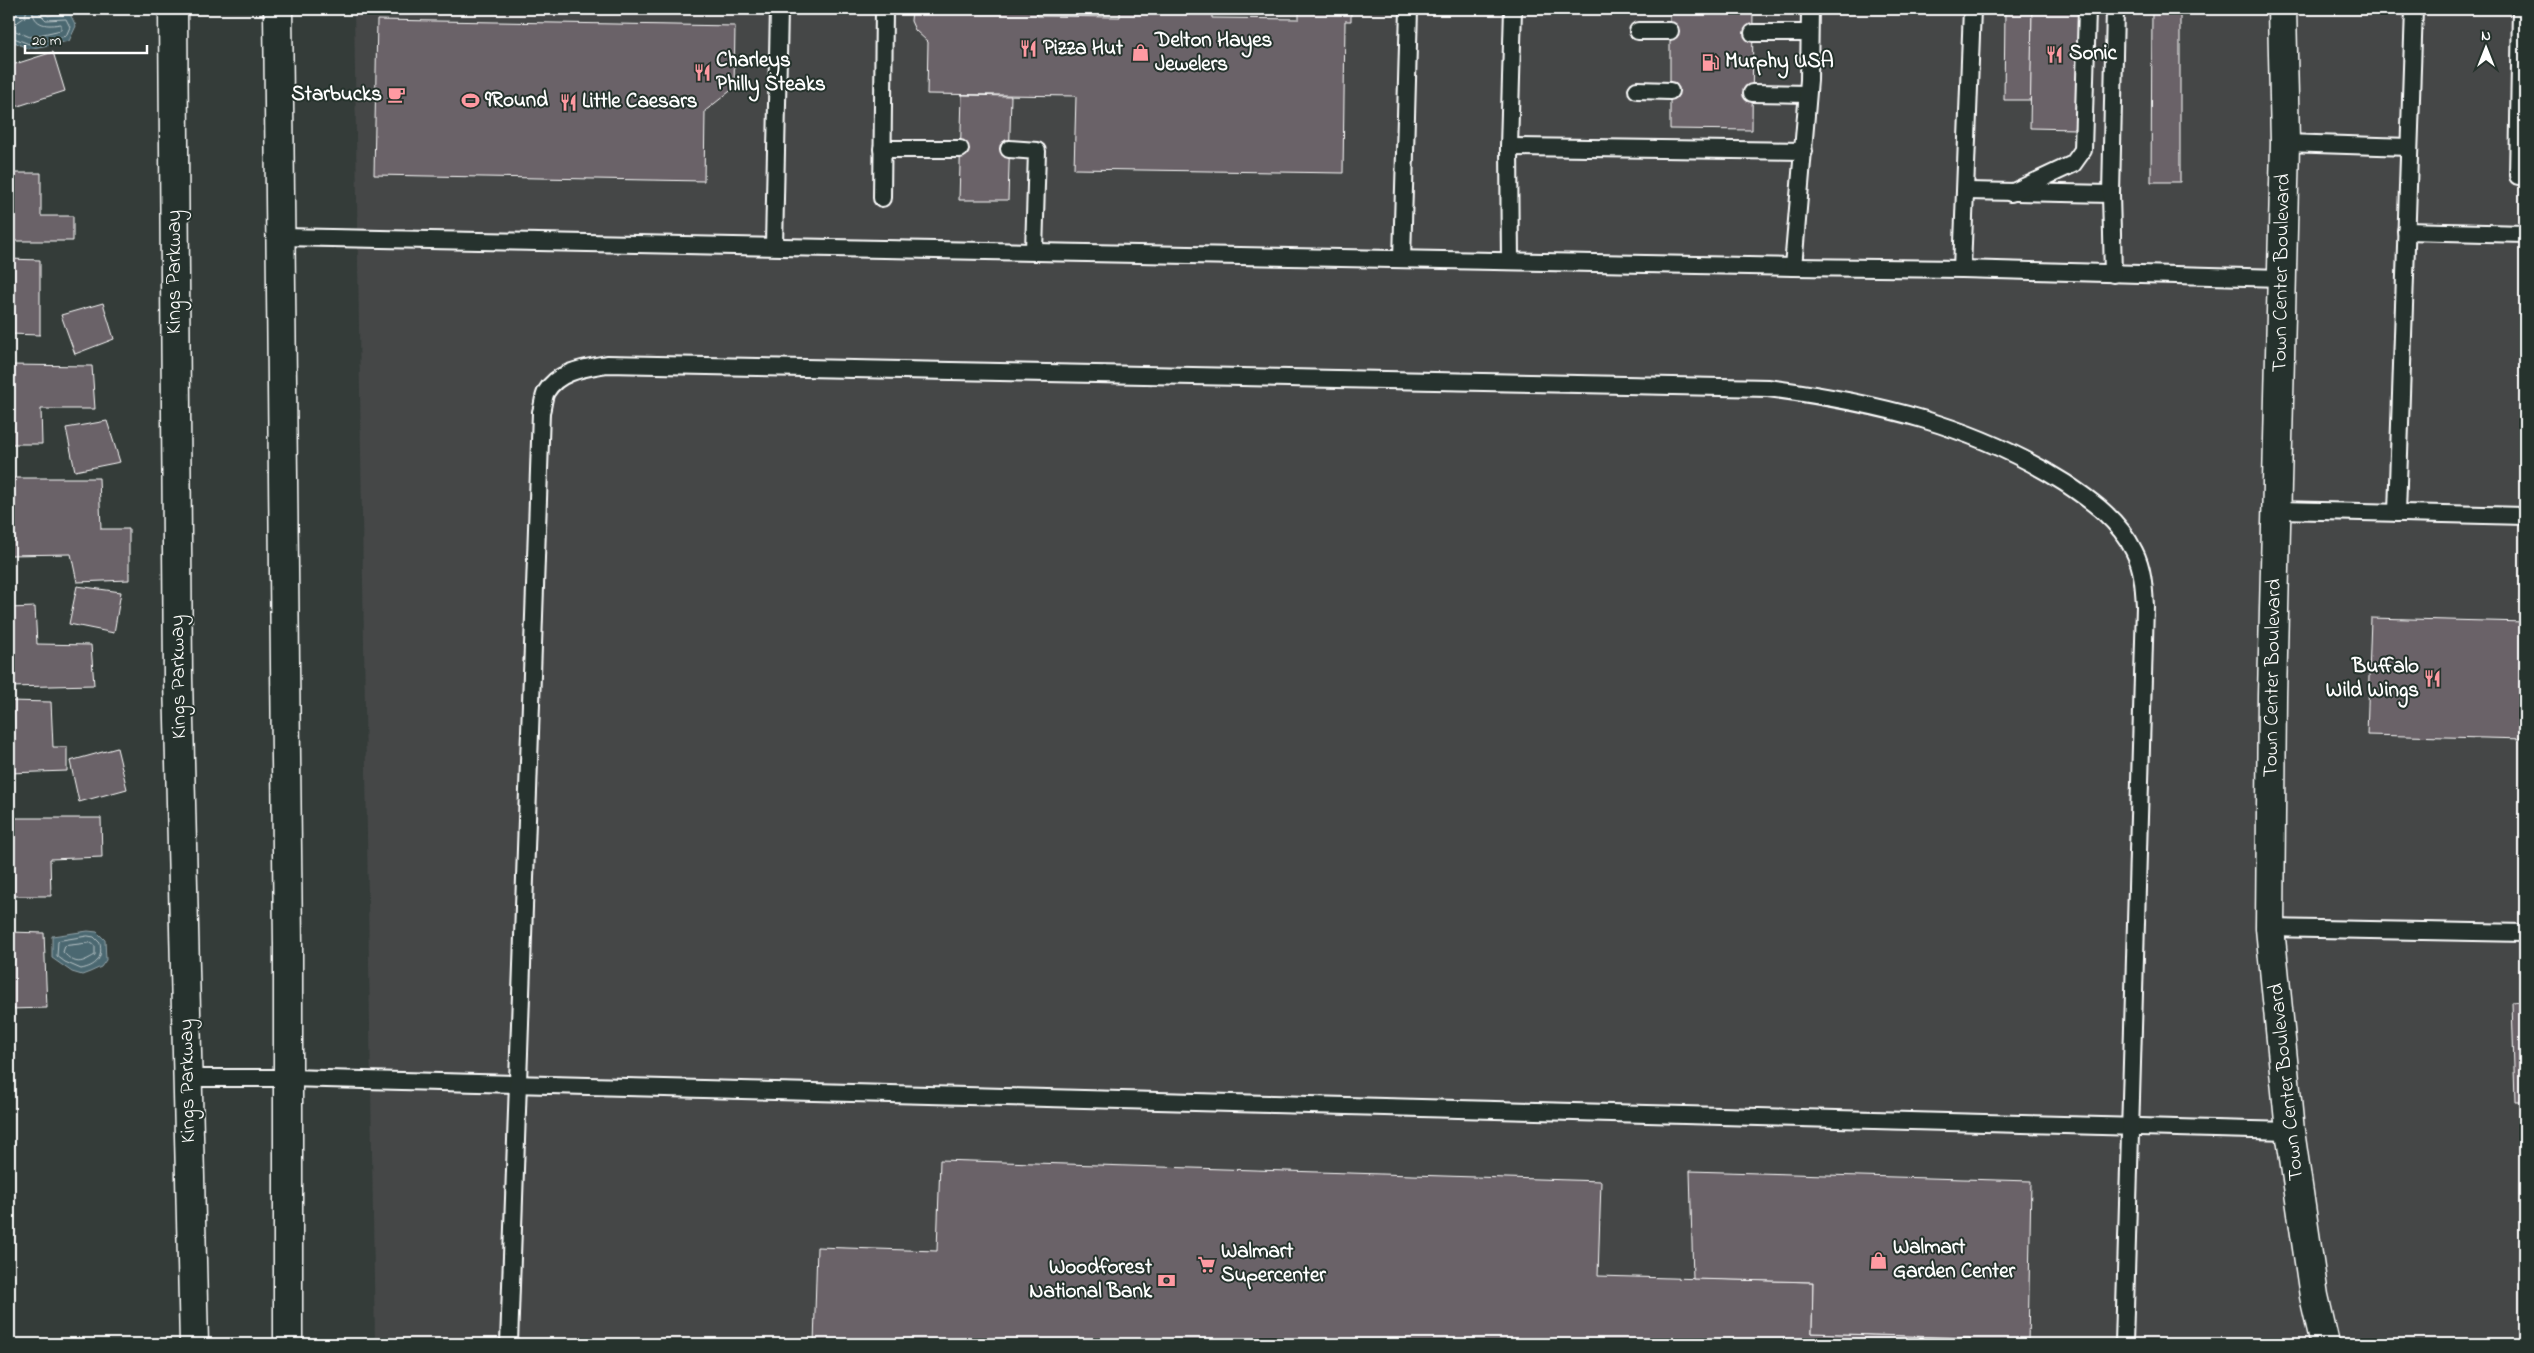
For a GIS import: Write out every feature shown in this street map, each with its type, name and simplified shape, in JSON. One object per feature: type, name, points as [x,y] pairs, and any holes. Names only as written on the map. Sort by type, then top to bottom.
[{"type":"street","name":"Kings Parkway","points":[[173,9],[178,678],[194,1344]]},
{"type":"street","points":[[278,9],[282,237],[288,1344]]},
{"type":"street","name":"Town Center Boulevard","points":[[2282,9],[2285,142],[2272,696],[2270,928],[2290,1131],[2314,1296],[2325,1344]]},
{"type":"lane","points":[[774,246],[779,9]]},
{"type":"lane","points":[[882,198],[884,9]]},
{"type":"lane","points":[[1402,259],[1409,9]]},
{"type":"lane","points":[[1510,261],[1509,147],[1513,9]]},
{"type":"lane","points":[[1793,267],[1804,151],[1810,9]]},
{"type":"lane","points":[[1962,269],[1972,9]]},
{"type":"lane","points":[[2011,193],[2073,164],[2083,150],[2087,9]]},
{"type":"lane","points":[[2113,274],[2111,194],[2115,9]]},
{"type":"lane","points":[[2397,513],[2414,9]]},
{"type":"lane","points":[[2518,176],[2521,9]]},
{"type":"lane","points":[[1638,31],[1670,31]]},
{"type":"lane","points":[[1753,33],[1809,33]]},
{"type":"lane","points":[[1637,90],[1670,91]]},
{"type":"lane","points":[[1752,93],[1807,94]]},
{"type":"lane","points":[[2285,142],[2409,147]]},
{"type":"lane","points":[[1509,147],[1804,151]]},
{"type":"lane","points":[[882,149],[960,149]]},
{"type":"lane","points":[[1009,149],[1037,151],[1034,251]]},
{"type":"lane","points":[[1966,191],[2111,194]]},
{"type":"lane","points":[[2406,231],[2525,234]]},
{"type":"lane","points":[[282,237],[1962,269],[2281,278]]},
{"type":"lane","points":[[509,1344],[541,412],[546,392],[558,379],[575,369],[606,364],[1734,387],[1787,391],[1880,406],[1938,423],[2002,448],[2044,470],[2097,504],[2118,527],[2135,551],[2143,578],[2145,606],[2132,1126],[2124,1344]]},
{"type":"lane","points":[[2276,510],[2525,516]]},
{"type":"lane","points":[[2270,928],[2525,933]]},
{"type":"lane","points":[[188,1078],[288,1078],[2290,1131]]},
{"type":"shaded area","points":[[354,9],[2525,9],[2525,1344],[375,1344]]},
{"type":"water","points":[[18,9],[42,9],[48,16],[61,12],[70,14],[76,26],[69,41],[28,49],[9,39],[9,17]]},
{"type":"water","points":[[88,931],[97,932],[105,940],[106,960],[101,967],[82,975],[72,972],[52,958],[52,936]]},
{"type":"building","points":[[912,9],[1037,9],[1037,16],[1120,17],[1120,9],[1212,9],[1212,18],[1299,19],[1299,9],[1351,9],[1351,21],[1345,21],[1343,173],[1074,169],[1076,96],[927,94],[928,42],[915,30],[911,21]]},
{"type":"building","name":"Murphy USA","points":[[1670,9],[1753,9],[1752,130],[1670,129]]},
{"type":"building","points":[[2005,9],[2032,9],[2031,100],[2004,100]]},
{"type":"building","name":"Sonic","points":[[2032,9],[2079,9],[2076,129],[2030,128]]},
{"type":"building","points":[[2152,9],[2180,9],[2180,182],[2151,182]]},
{"type":"building","points":[[377,20],[735,26],[734,88],[705,111],[704,181],[374,175]]},
{"type":"building","points":[[53,52],[65,91],[9,109],[9,66]]},
{"type":"building","points":[[962,95],[1011,96],[1008,200],[959,200]]},
{"type":"building","points":[[9,173],[41,173],[41,216],[73,216],[73,241],[9,241]]},
{"type":"building","points":[[9,259],[40,260],[40,335],[9,334]]},
{"type":"building","points":[[103,303],[114,339],[75,354],[61,315]]},
{"type":"building","points":[[9,365],[92,366],[95,409],[41,409],[42,444],[9,444]]},
{"type":"building","points":[[107,421],[120,462],[75,471],[66,428]]},
{"type":"building","points":[[9,478],[99,478],[101,529],[129,529],[129,580],[77,582],[71,554],[9,555]]},
{"type":"building","points":[[77,586],[121,592],[114,633],[69,624]]},
{"type":"building","points":[[35,607],[37,644],[91,645],[94,685],[9,687],[9,608]]},
{"type":"building","points":[[2371,618],[2525,622],[2525,739],[2367,735]]},
{"type":"building","points":[[9,701],[51,702],[53,747],[67,747],[67,771],[9,773]]},
{"type":"building","points":[[117,748],[127,789],[79,802],[70,761]]},
{"type":"building","points":[[9,818],[101,818],[102,857],[50,859],[51,896],[9,896]]},
{"type":"building","points":[[9,932],[44,933],[47,1008],[9,1009]]},
{"type":"building","points":[[2525,1001],[2525,1101],[2515,1101],[2512,1002]]},
{"type":"building","points":[[2525,1124],[2525,1187],[2524,1188],[2522,1125]]},
{"type":"building","name":"Walmart Supercenter","points":[[940,1160],[1601,1181],[1598,1276],[1813,1282],[1812,1333],[1970,1338],[1970,1344],[814,1344],[817,1247],[937,1251]]},
{"type":"building","points":[[1690,1171],[2031,1181],[2028,1344],[1970,1344],[1970,1338],[1812,1333],[1813,1282],[1693,1279]]},
{"type":"place","name":"Pizza Hut","points":[[1029,49]]},
{"type":"place","name":"Delton Hayes Jewelers","points":[[1141,53]]},
{"type":"place","name":"Sonic","points":[[2055,54]]},
{"type":"place","name":"Murphy USA","points":[[1711,62]]},
{"type":"place","name":"Charleys Philly Steaks","points":[[702,73]]},
{"type":"place","name":"Starbucks","points":[[396,95]]},
{"type":"place","name":"9Round","points":[[471,101]]},
{"type":"place","name":"Little Caesars","points":[[568,102]]},
{"type":"place","name":"Buffalo Wild Wings","points":[[2433,679]]},
{"type":"place","name":"Walmart Garden Center","points":[[1879,1260]]},
{"type":"place","name":"Walmart Supercenter","points":[[1207,1264]]},
{"type":"place","name":"Woodforest National Bank","points":[[1166,1280]]}]
